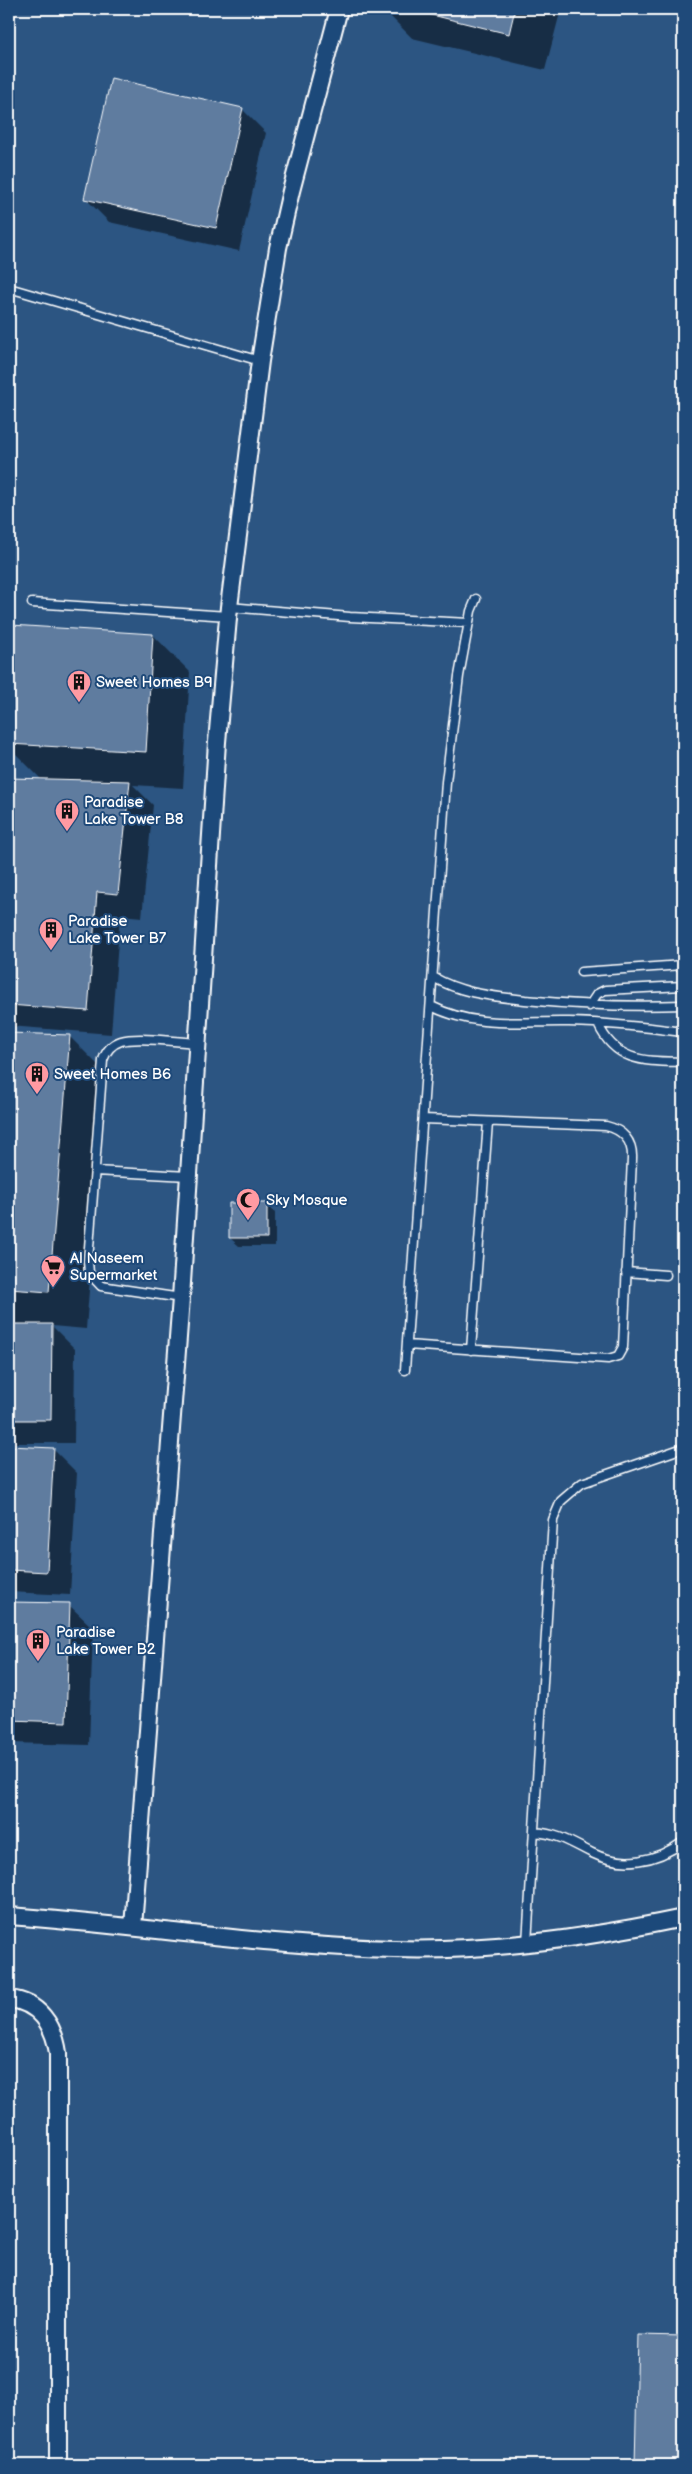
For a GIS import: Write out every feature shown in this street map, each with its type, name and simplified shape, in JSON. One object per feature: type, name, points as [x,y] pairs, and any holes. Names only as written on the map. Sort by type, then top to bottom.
[{"type":"street","points":[[133,1927],[181,1298],[216,742],[228,612],[270,295],[291,191],[339,9]]},
{"type":"street","points":[[9,1916],[133,1927],[238,1940],[342,1948],[450,1949],[527,1943],[603,1933],[683,1918]]},
{"type":"street","points":[[9,1999],[30,2005],[45,2017],[54,2034],[58,2053],[58,2465]]},
{"type":"lane","points":[[9,288],[260,361]]},
{"type":"lane","points":[[405,1370],[446,782],[459,676],[469,623],[476,599]]},
{"type":"lane","points":[[32,603],[469,623]]},
{"type":"lane","points":[[582,972],[683,965]]},
{"type":"lane","points":[[433,977],[452,987],[472,993],[570,1005],[683,1005]]},
{"type":"lane","points":[[590,1006],[593,997],[601,991],[683,986]]},
{"type":"lane","points":[[648,988],[649,1005]]},
{"type":"lane","points":[[570,1005],[570,1022]]},
{"type":"lane","points":[[431,1006],[457,1018],[485,1023],[570,1022],[683,1032]]},
{"type":"lane","points":[[598,1024],[609,1042],[627,1055],[648,1061],[683,1062]]},
{"type":"lane","points":[[181,1298],[107,1289],[92,1278],[88,1261],[103,1060],[110,1047],[115,1043],[128,1040],[197,1043]]},
{"type":"lane","points":[[407,1345],[613,1358],[621,1352],[623,1347],[632,1151],[626,1137],[614,1128],[606,1126],[423,1119]]},
{"type":"lane","points":[[471,1350],[488,1122]]},
{"type":"lane","points":[[95,1171],[188,1176]]},
{"type":"lane","points":[[626,1272],[666,1275]]},
{"type":"lane","points":[[527,1943],[551,1530],[556,1510],[567,1494],[582,1483],[683,1448]]},
{"type":"lane","points":[[534,1832],[564,1838],[604,1858],[628,1862],[663,1855],[683,1842]]},
{"type":"building","points":[[429,9],[515,9],[509,34],[428,14]]},
{"type":"building","points":[[111,78],[243,108],[216,228],[84,199]]},
{"type":"building","name":"Sweet Homes B9","points":[[11,625],[153,634],[146,752],[9,744]]},
{"type":"building","points":[[9,778],[130,781],[118,894],[97,892],[88,1011],[9,1005]]},
{"type":"building","points":[[9,1033],[70,1035],[49,1292],[9,1289]]},
{"type":"building","name":"Sky Mosque","points":[[229,1203],[267,1203],[267,1238],[229,1238]]},
{"type":"building","points":[[9,1324],[52,1324],[51,1420],[9,1420]]},
{"type":"building","points":[[9,1446],[54,1448],[47,1572],[9,1570]]},
{"type":"building","name":"Paradise Lake Tower B2","points":[[9,1602],[70,1603],[66,1722],[9,1720]]},
{"type":"building","points":[[638,2335],[683,2336],[683,2465],[635,2465]]},
{"type":"place","name":"Sweet Homes B9","points":[[79,703]]},
{"type":"place","name":"Paradise Lake Tower B8","points":[[67,832]]},
{"type":"place","name":"Paradise Lake Tower B7","points":[[51,951]]},
{"type":"place","name":"Sweet Homes B6","points":[[37,1095]]},
{"type":"place","name":"Sky Mosque","points":[[248,1221]]},
{"type":"place","name":"Al Naseem Supermarket","points":[[53,1288]]},
{"type":"place","name":"Paradise Lake Tower B2","points":[[38,1662]]}]
